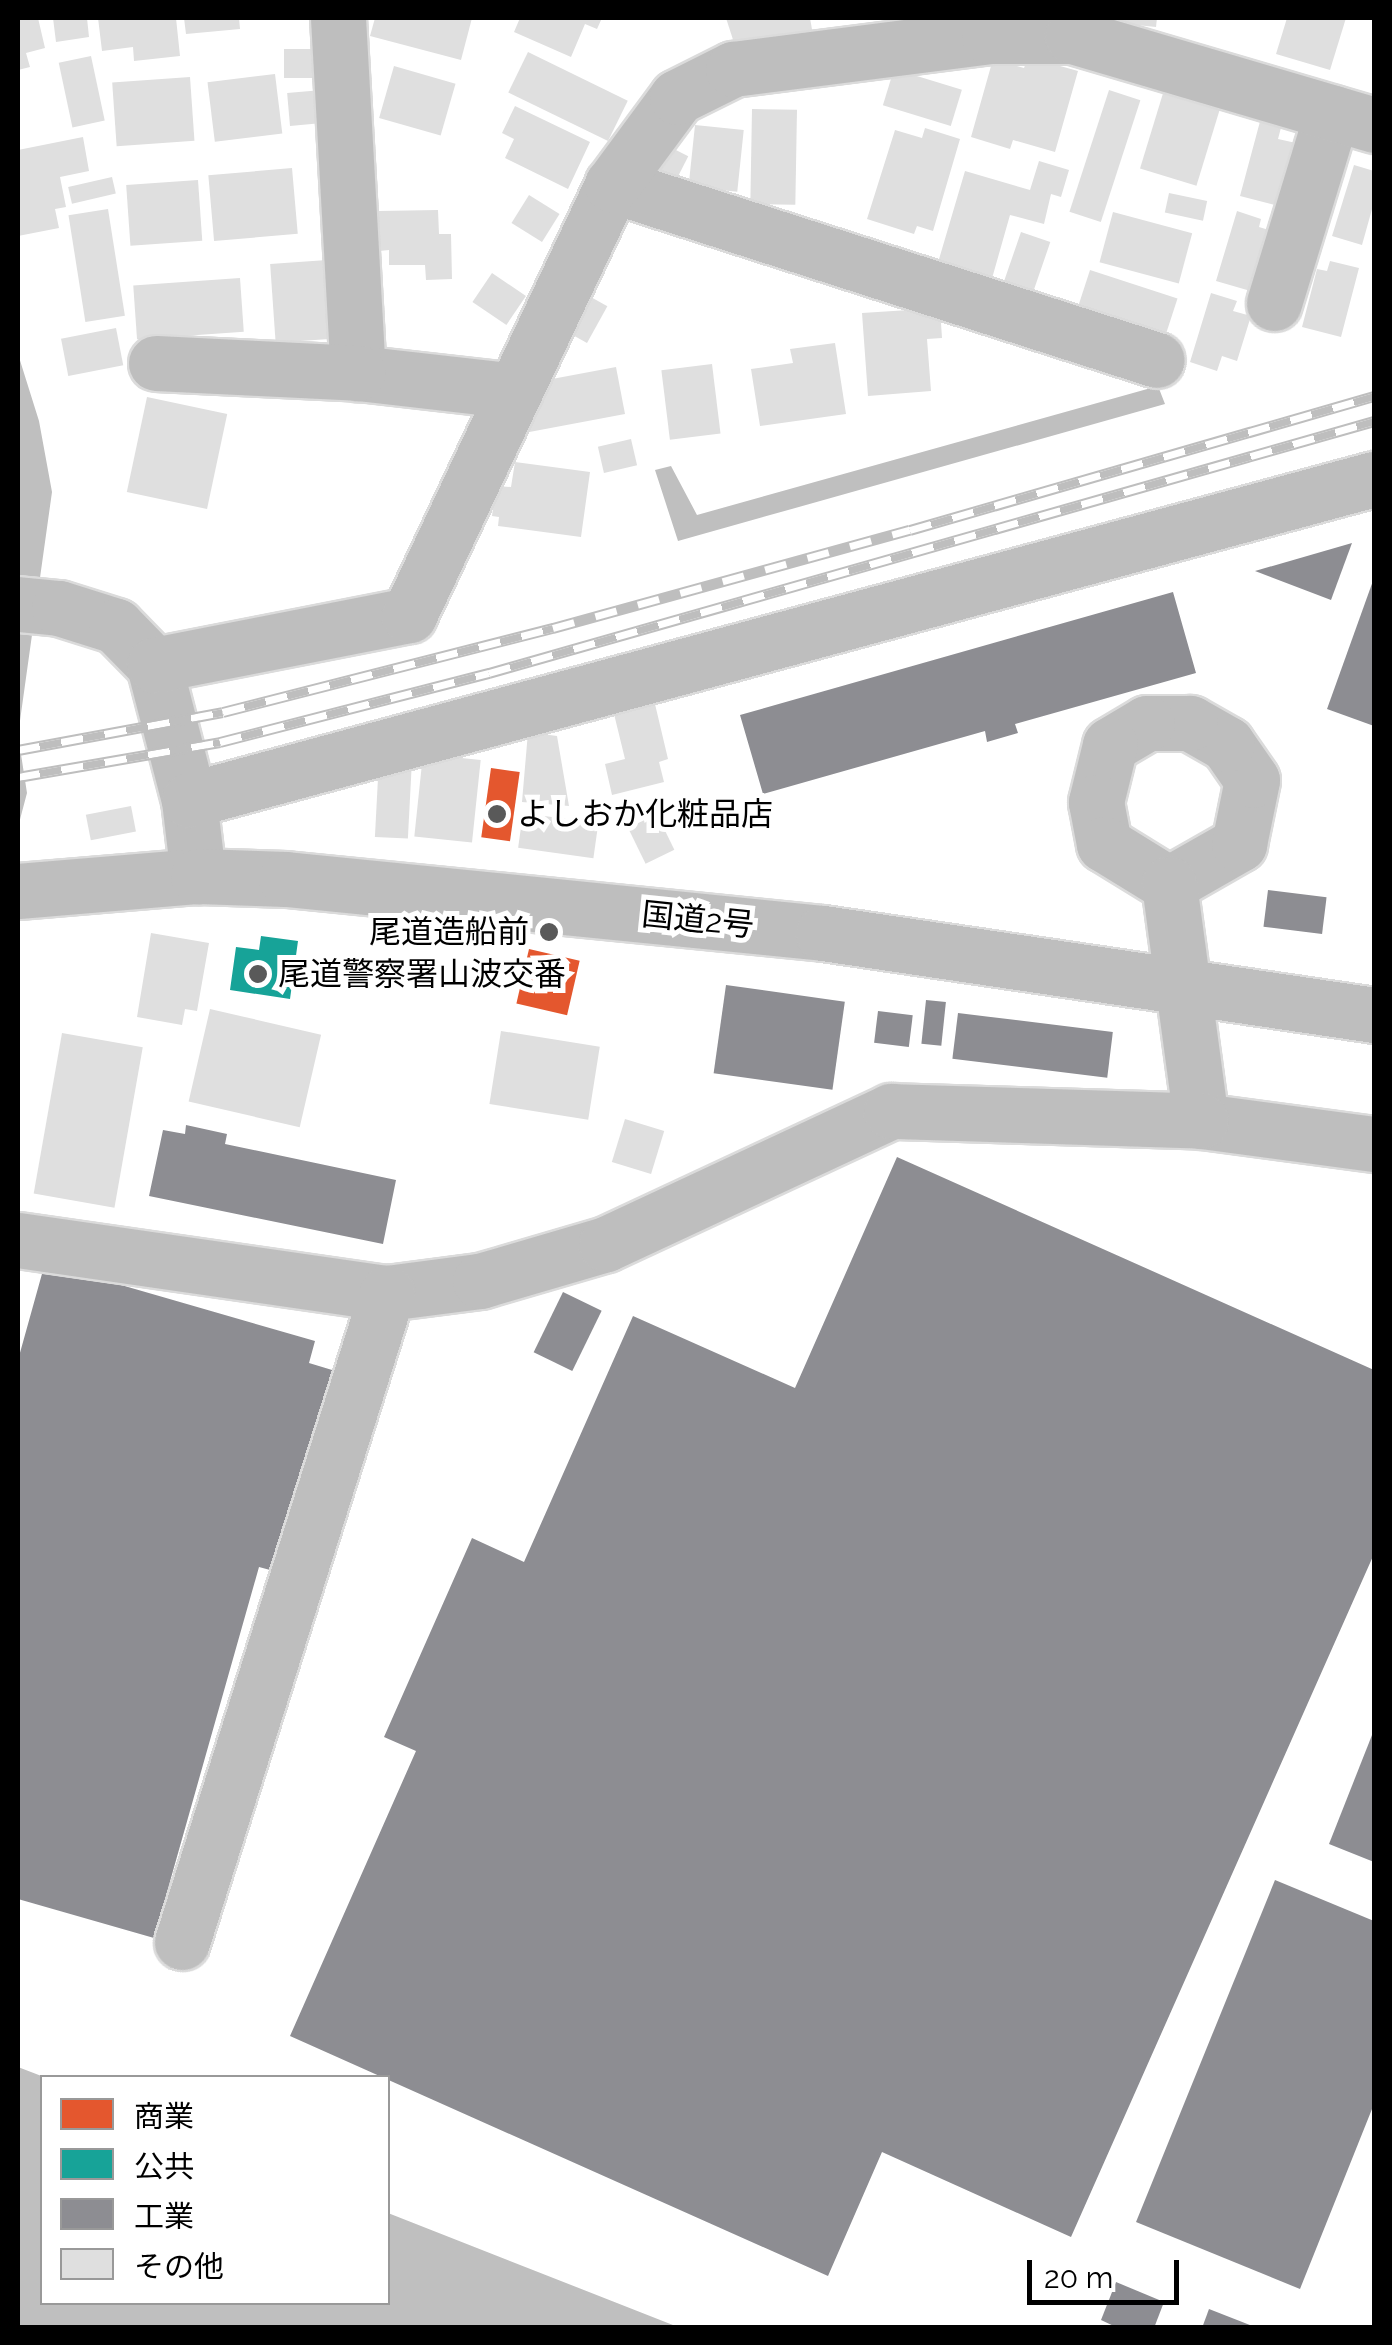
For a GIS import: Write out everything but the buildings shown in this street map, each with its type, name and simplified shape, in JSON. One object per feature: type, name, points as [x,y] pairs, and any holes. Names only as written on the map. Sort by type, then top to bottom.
[{"type":"main road","points":[[338,18],[358,373]]},
{"type":"main road","points":[[154,666],[409,615],[612,185],[676,97],[733,69],[989,36],[1072,36],[1353,119],[1274,303]]},
{"type":"main road","points":[[612,185],[1157,360]]},
{"type":"main road","points":[[156,363],[358,373],[514,391]]},
{"type":"main road","points":[[189,800],[1374,479]]},
{"type":"main road","points":[[38,606],[116,626],[154,666],[189,800],[198,876]]},
{"type":"main road","name":"国道2号","points":[[25,891],[198,876],[286,879],[823,933],[1374,1015]]},
{"type":"main road","points":[[1169,884],[1201,1120]]},
{"type":"main road","points":[[18,1240],[387,1293],[480,1282],[606,1244],[891,1111],[1201,1120],[1374,1144]]},
{"type":"main road","points":[[182,1942],[387,1293]]},
{"type":"shaded area","points":[[18,354],[39,421],[52,492],[18,735]]},
{"type":"shaded area","points":[[1158,386],[1165,404],[678,541],[655,470],[671,466],[697,515]]},
{"type":"shaded area","points":[[18,735],[27,793],[18,827]]},
{"type":"shaded area","points":[[18,2067],[40,2075],[40,2305],[390,2305],[390,2214],[678,2327],[18,2327]]},
{"type":"railway","points":[[18,750],[223,712],[553,628],[1374,396]]},
{"type":"railway","points":[[18,777],[220,742],[489,673],[1374,421]]},
{"type":"place","name":"よしおか化粧品店","points":[[497,814]]},
{"type":"place","name":"尾道造船前","points":[[549,932]]},
{"type":"place","name":"尾道警察署山波交番","points":[[258,974]]}]
